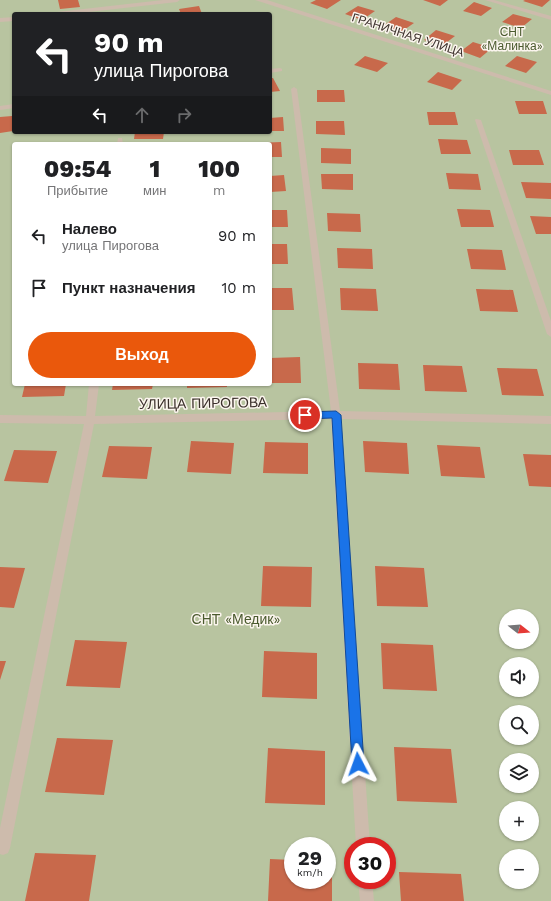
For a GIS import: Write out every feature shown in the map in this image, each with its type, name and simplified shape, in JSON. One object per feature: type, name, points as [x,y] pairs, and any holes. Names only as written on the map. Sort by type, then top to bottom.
[{"type":"street","points":[[74,12],[177,0]]},
{"type":"street","name":"ГРАНИЧНАЯ УЛИЦА","points":[[258,0],[551,93]]},
{"type":"street","points":[[488,0],[551,18]]},
{"type":"street","points":[[0,20],[12,19]]},
{"type":"street","points":[[272,71],[280,70]]},
{"type":"street","points":[[294,89],[336,415],[362,837]]},
{"type":"street","points":[[0,108],[12,106]]},
{"type":"street","points":[[478,120],[551,334]]},
{"type":"street","points":[[3,848],[90,420],[94,386]]},
{"type":"street","name":"УЛИЦА ПИРОГОВА","points":[[0,419],[90,420],[336,415],[551,420]]},
{"type":"street","points":[[365,889],[366,901]]},
{"type":"green space","name":"СНТ «Медик»","points":[[0,0],[551,0],[551,901],[0,901]]},
{"type":"building","points":[[58,0],[78,0],[80,7],[60,9]]},
{"type":"building","points":[[316,0],[341,0],[327,9],[310,3]]},
{"type":"building","points":[[423,0],[448,0],[440,6]]},
{"type":"building","points":[[550,0],[542,7],[523,1]]},
{"type":"building","points":[[474,2],[492,8],[481,16],[463,11]]},
{"type":"building","points":[[199,6],[201,12],[180,12],[179,9]]},
{"type":"building","points":[[358,6],[375,11],[362,20],[345,14]]},
{"type":"building","points":[[513,14],[532,19],[521,28],[502,22]]},
{"type":"building","points":[[396,17],[414,23],[401,32],[383,26]]},
{"type":"building","points":[[436,30],[455,36],[442,46],[424,40]]},
{"type":"building","points":[[473,42],[492,48],[480,58],[461,51]]},
{"type":"building","points":[[365,56],[388,63],[377,72],[354,65]]},
{"type":"building","points":[[517,56],[537,62],[526,73],[505,66]]},
{"type":"building","points":[[438,72],[462,80],[452,90],[427,82]]},
{"type":"building","points":[[272,78],[273,78],[280,91],[272,92]]},
{"type":"building","points":[[317,90],[344,90],[345,102],[317,102]]},
{"type":"building","points":[[515,101],[543,101],[547,114],[519,114]]},
{"type":"building","points":[[427,112],[455,112],[458,125],[429,125]]},
{"type":"building","points":[[12,116],[12,131],[0,133],[0,117]]},
{"type":"building","points":[[283,117],[284,131],[272,131],[272,118]]},
{"type":"building","points":[[316,121],[344,121],[345,135],[316,134]]},
{"type":"building","points":[[135,134],[164,134],[163,139],[134,139]]},
{"type":"building","points":[[438,139],[467,140],[471,154],[441,154]]},
{"type":"building","points":[[272,142],[281,142],[282,157],[272,157]]},
{"type":"building","points":[[321,148],[351,149],[351,164],[321,163]]},
{"type":"building","points":[[509,150],[539,150],[544,165],[513,165]]},
{"type":"building","points":[[446,173],[478,174],[481,190],[449,189]]},
{"type":"building","points":[[321,174],[353,174],[353,190],[322,189]]},
{"type":"building","points":[[284,175],[286,191],[272,192],[272,176]]},
{"type":"building","points":[[521,182],[551,183],[551,199],[526,198]]},
{"type":"building","points":[[457,209],[490,210],[494,227],[461,227]]},
{"type":"building","points":[[272,210],[287,210],[288,227],[272,227]]},
{"type":"building","points":[[327,213],[360,214],[361,232],[328,231]]},
{"type":"building","points":[[530,216],[551,217],[551,234],[536,234]]},
{"type":"building","points":[[272,244],[287,244],[288,264],[272,264]]},
{"type":"building","points":[[337,248],[372,249],[373,269],[338,268]]},
{"type":"building","points":[[467,249],[502,250],[506,270],[471,269]]},
{"type":"building","points":[[272,288],[292,288],[294,310],[272,310]]},
{"type":"building","points":[[340,288],[376,289],[378,311],[341,310]]},
{"type":"building","points":[[476,289],[513,290],[518,312],[480,311]]},
{"type":"building","points":[[300,357],[301,383],[272,383],[272,358]]},
{"type":"building","points":[[358,363],[398,364],[400,390],[359,389]]},
{"type":"building","points":[[423,365],[462,366],[467,392],[425,391]]},
{"type":"building","points":[[497,368],[537,369],[544,396],[502,395]]},
{"type":"building","points":[[25,386],[66,386],[64,396],[22,397]]},
{"type":"building","points":[[113,386],[153,386],[152,389],[112,390]]},
{"type":"building","points":[[187,386],[227,386],[227,387],[187,388]]},
{"type":"building","points":[[191,441],[234,443],[231,474],[187,472]]},
{"type":"building","points":[[363,441],[407,443],[409,474],[365,472]]},
{"type":"building","points":[[265,442],[308,443],[308,474],[263,473]]},
{"type":"building","points":[[437,445],[480,447],[485,478],[441,476]]},
{"type":"building","points":[[109,446],[152,447],[147,479],[102,477]]},
{"type":"building","points":[[14,450],[57,451],[48,483],[4,481]]},
{"type":"building","points":[[523,454],[551,455],[551,487],[529,486]]},
{"type":"building","points":[[263,566],[312,567],[311,607],[261,606]]},
{"type":"building","points":[[375,566],[424,568],[428,607],[377,606]]},
{"type":"building","points":[[0,567],[25,568],[14,608],[0,607]]},
{"type":"building","points":[[75,640],[127,642],[120,688],[66,686]]},
{"type":"building","points":[[381,643],[433,645],[437,691],[383,689]]},
{"type":"building","points":[[264,651],[317,653],[317,699],[262,697]]},
{"type":"building","points":[[0,661],[6,661],[0,680]]},
{"type":"building","points":[[57,738],[113,740],[104,795],[45,792]]},
{"type":"building","points":[[394,747],[451,749],[457,803],[397,801]]},
{"type":"building","points":[[268,748],[325,751],[325,805],[265,803]]},
{"type":"building","points":[[35,853],[96,855],[89,901],[25,901]]},
{"type":"building","points":[[270,859],[284,860],[284,889],[332,889],[332,901],[268,901]]},
{"type":"building","points":[[399,872],[461,874],[464,901],[401,901]]},
{"type":"route","points":[[305,415],[336,415],[358,764]]},
{"type":"park label","name":"СНТ «Малинка»","points":[[512,39]]}]
